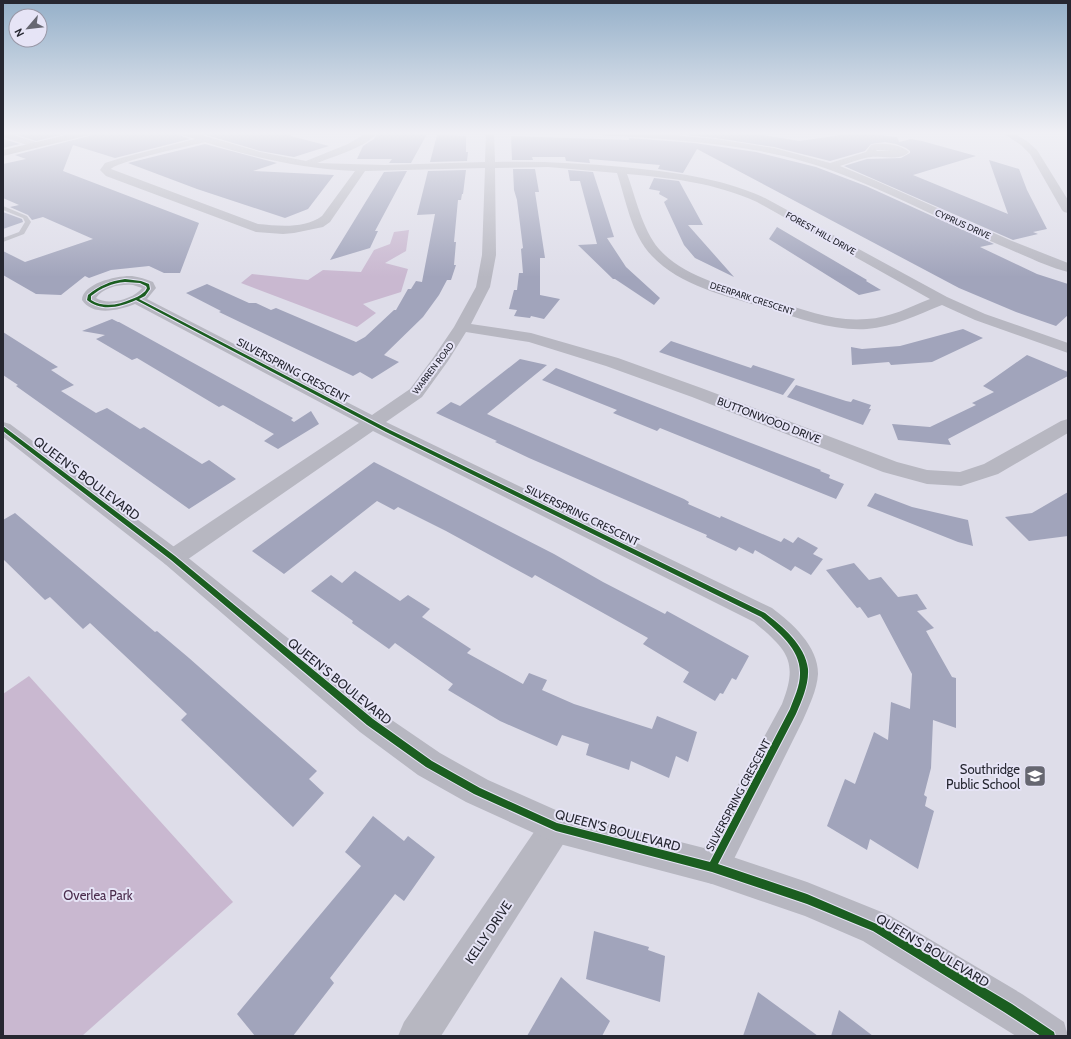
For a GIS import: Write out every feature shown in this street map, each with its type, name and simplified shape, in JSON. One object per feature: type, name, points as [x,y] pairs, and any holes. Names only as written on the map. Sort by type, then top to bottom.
[{"type":"street","points":[[128,180],[256,228],[283,230],[319,224],[326,219],[353,180]]},
{"type":"street","name":"WARREN ROAD","points":[[174,558],[416,393],[440,361],[462,327],[483,287],[489,255],[490,180]]},
{"type":"street","name":"DEERPARK CRESCENT","points":[[625,180],[645,238],[656,253],[675,268],[714,288],[822,320],[848,324],[866,324],[883,321],[942,300]]},
{"type":"street","name":"FOREST HILL DRIVE","points":[[709,180],[744,191],[942,300],[980,317],[1068,348]]},
{"type":"street","name":"CYPRUS DRIVE","points":[[867,180],[1042,259],[1068,268]]},
{"type":"street","points":[[1051,180],[1068,210]]},
{"type":"street","points":[[318,237],[326,233],[326,228],[319,224]]},
{"type":"street","points":[[283,230],[281,235],[282,239],[290,242]]},
{"type":"street","points":[[1042,259],[1067,252]]},
{"type":"street","name":"SILVERSPRING CRESCENT","points":[[136,299],[359,416],[374,422],[393,433],[763,615],[786,634],[797,651],[804,669],[801,689],[793,711],[712,867]]},
{"type":"street","name":"BUTTONWOOD DRIVE","points":[[462,327],[531,338],[612,362],[698,393],[890,467],[927,477],[961,479],[991,469],[1068,425]]},
{"type":"street","name":"QUEEN'S BOULEVARD","points":[[3,429],[174,558],[370,722],[429,764],[477,791],[556,827],[712,867],[807,898],[876,928],[1008,1008],[1050,1036]]},
{"type":"street","name":"KELLY DRIVE","points":[[418,1036],[556,827]]},
{"type":"lane","points":[[3,208],[25,217],[28,222],[22,233],[3,240]]},
{"type":"green space","points":[[409,230],[406,251],[385,263],[408,269],[401,292],[363,304],[376,313],[357,327],[241,283],[252,274],[308,280],[323,270],[361,272],[374,250],[390,244],[394,232]]},
{"type":"green space","name":"Overlea Park","points":[[29,676],[233,902],[82,1036],[3,1036],[3,694]]},
{"type":"building","points":[[3,180],[88,180],[199,223],[180,273],[164,273],[149,266],[111,270],[89,278],[85,276],[61,295],[36,294],[3,275],[3,251],[25,262],[93,239],[43,217],[32,220],[28,215],[10,207],[19,205],[3,198]]},
{"type":"building","points":[[174,180],[330,180],[308,209],[285,218]]},
{"type":"building","points":[[379,180],[402,180],[375,231],[378,231],[370,248],[330,260]]},
{"type":"building","points":[[426,180],[465,180],[461,200],[458,200],[454,242],[456,242],[454,265],[456,265],[451,280],[447,280],[439,295],[423,317],[384,355],[399,362],[372,379],[360,372],[353,376],[219,312],[221,311],[186,293],[207,284],[249,303],[256,303],[271,310],[276,308],[356,342],[365,337],[394,310],[396,310],[408,289],[411,289],[416,281],[422,282],[435,214],[417,215]]},
{"type":"building","points":[[514,180],[537,180],[539,192],[535,192],[545,258],[540,258],[540,295],[560,299],[544,319],[531,316],[530,318],[514,316],[517,310],[509,309],[514,290],[517,290],[519,273],[523,273],[521,249],[523,248],[517,200],[514,190]]},
{"type":"building","points":[[596,180],[614,237],[607,238],[626,267],[660,298],[654,305],[613,279],[578,245],[597,244],[580,181],[570,181]]},
{"type":"building","points":[[653,180],[679,181],[703,225],[688,225],[734,277],[695,258],[684,245],[664,202],[668,199],[659,194],[660,191],[649,189]]},
{"type":"building","points":[[756,180],[851,180],[866,186],[994,244],[980,247],[1037,274],[1068,284],[1068,315],[1056,326],[1016,312],[959,288]]},
{"type":"building","points":[[877,180],[926,180],[1008,214],[996,180],[1023,180],[1047,229],[1033,232],[1038,234],[1013,240]]},
{"type":"building","points":[[3,212],[22,219],[23,222],[3,229]]},
{"type":"building","points":[[777,227],[867,280],[866,281],[881,290],[859,295],[769,239]]},
{"type":"building","points":[[112,319],[293,418],[291,420],[294,422],[311,411],[319,424],[278,449],[264,441],[274,434],[223,405],[219,407],[137,358],[132,360],[96,339],[105,335],[82,331]]},
{"type":"building","points":[[963,329],[983,338],[932,362],[891,365],[889,362],[852,365],[851,347],[862,349],[900,346]]},
{"type":"building","points":[[3,332],[58,367],[51,370],[74,385],[61,391],[96,413],[107,408],[140,429],[144,427],[202,464],[209,460],[236,479],[189,509],[16,386],[18,385],[3,375]]},
{"type":"building","points":[[671,341],[751,368],[753,365],[795,379],[783,395],[659,352]]},
{"type":"building","points":[[1027,355],[1068,372],[1068,376],[948,439],[951,445],[898,440],[892,424],[930,427],[976,405],[972,403],[994,392],[983,386]]},
{"type":"building","points":[[520,359],[547,365],[487,414],[684,499],[689,502],[688,504],[720,518],[721,516],[781,542],[784,538],[793,543],[798,537],[818,548],[813,554],[823,559],[811,575],[795,566],[791,571],[755,550],[753,554],[739,547],[736,551],[706,537],[707,535],[529,458],[495,442],[497,441],[436,413],[451,402],[460,406]]},
{"type":"building","points":[[556,368],[821,470],[820,471],[830,475],[829,478],[844,484],[836,499],[660,428],[657,431],[613,413],[617,410],[542,380]]},
{"type":"building","points":[[796,385],[846,401],[851,402],[853,399],[871,405],[869,409],[871,409],[863,425],[787,397]]},
{"type":"building","points":[[374,462],[554,554],[603,582],[665,614],[667,611],[749,656],[736,680],[732,678],[723,694],[720,693],[715,701],[683,682],[689,672],[643,644],[648,638],[535,575],[532,578],[446,531],[398,507],[394,510],[377,501],[284,574],[252,551]]},
{"type":"building","points":[[1068,492],[1068,536],[1029,541],[1005,517],[1032,513]]},
{"type":"building","points":[[875,493],[912,507],[968,520],[973,546],[958,542],[867,506]]},
{"type":"building","points":[[15,513],[155,632],[157,631],[189,658],[317,771],[309,779],[324,793],[293,827],[181,720],[187,714],[90,623],[83,629],[50,597],[45,600],[3,559],[3,520]]},
{"type":"building","points":[[854,563],[869,580],[881,577],[898,597],[917,594],[927,609],[917,611],[934,628],[926,631],[952,677],[956,678],[956,728],[933,720],[931,768],[924,795],[927,797],[925,806],[934,811],[918,869],[870,839],[867,850],[827,826],[845,779],[855,784],[874,732],[888,740],[891,702],[910,709],[912,674],[880,614],[868,618],[860,607],[857,608],[826,570]]},
{"type":"building","points":[[355,571],[400,601],[408,595],[430,609],[422,617],[471,649],[467,653],[523,684],[529,673],[547,680],[542,690],[574,704],[652,729],[657,716],[697,732],[688,762],[676,756],[669,778],[631,761],[629,770],[586,755],[589,744],[562,735],[557,746],[500,721],[448,690],[453,684],[395,643],[389,649],[352,623],[353,621],[311,591],[331,575],[342,583]]},
{"type":"building","points":[[373,816],[404,841],[408,836],[435,857],[404,901],[395,894],[330,978],[334,983],[293,1036],[255,1036],[237,1014],[361,866],[345,852]]},
{"type":"building","points":[[594,931],[649,947],[648,950],[665,956],[660,1002],[586,979]]},
{"type":"building","points":[[561,977],[610,1021],[602,1036],[527,1036]]},
{"type":"building","points":[[758,992],[818,1036],[743,1036]]},
{"type":"building","points":[[839,1010],[873,1036],[831,1036]]},
{"type":"cycle path","points":[[136,299],[144,295],[149,288],[148,285],[141,282],[125,280],[101,287],[89,296],[89,300],[94,303],[106,306],[119,305],[136,299],[388,431],[763,615],[776,626],[789,639],[799,653],[804,669],[801,690],[793,711],[712,867]]},
{"type":"cycle path","points":[[3,428],[173,558],[370,722],[429,764],[477,791],[556,827],[712,867],[807,899],[876,928],[1008,1008],[1050,1036]]},
{"type":"place","name":"Southridge Public School","points":[[1035,776]]}]
